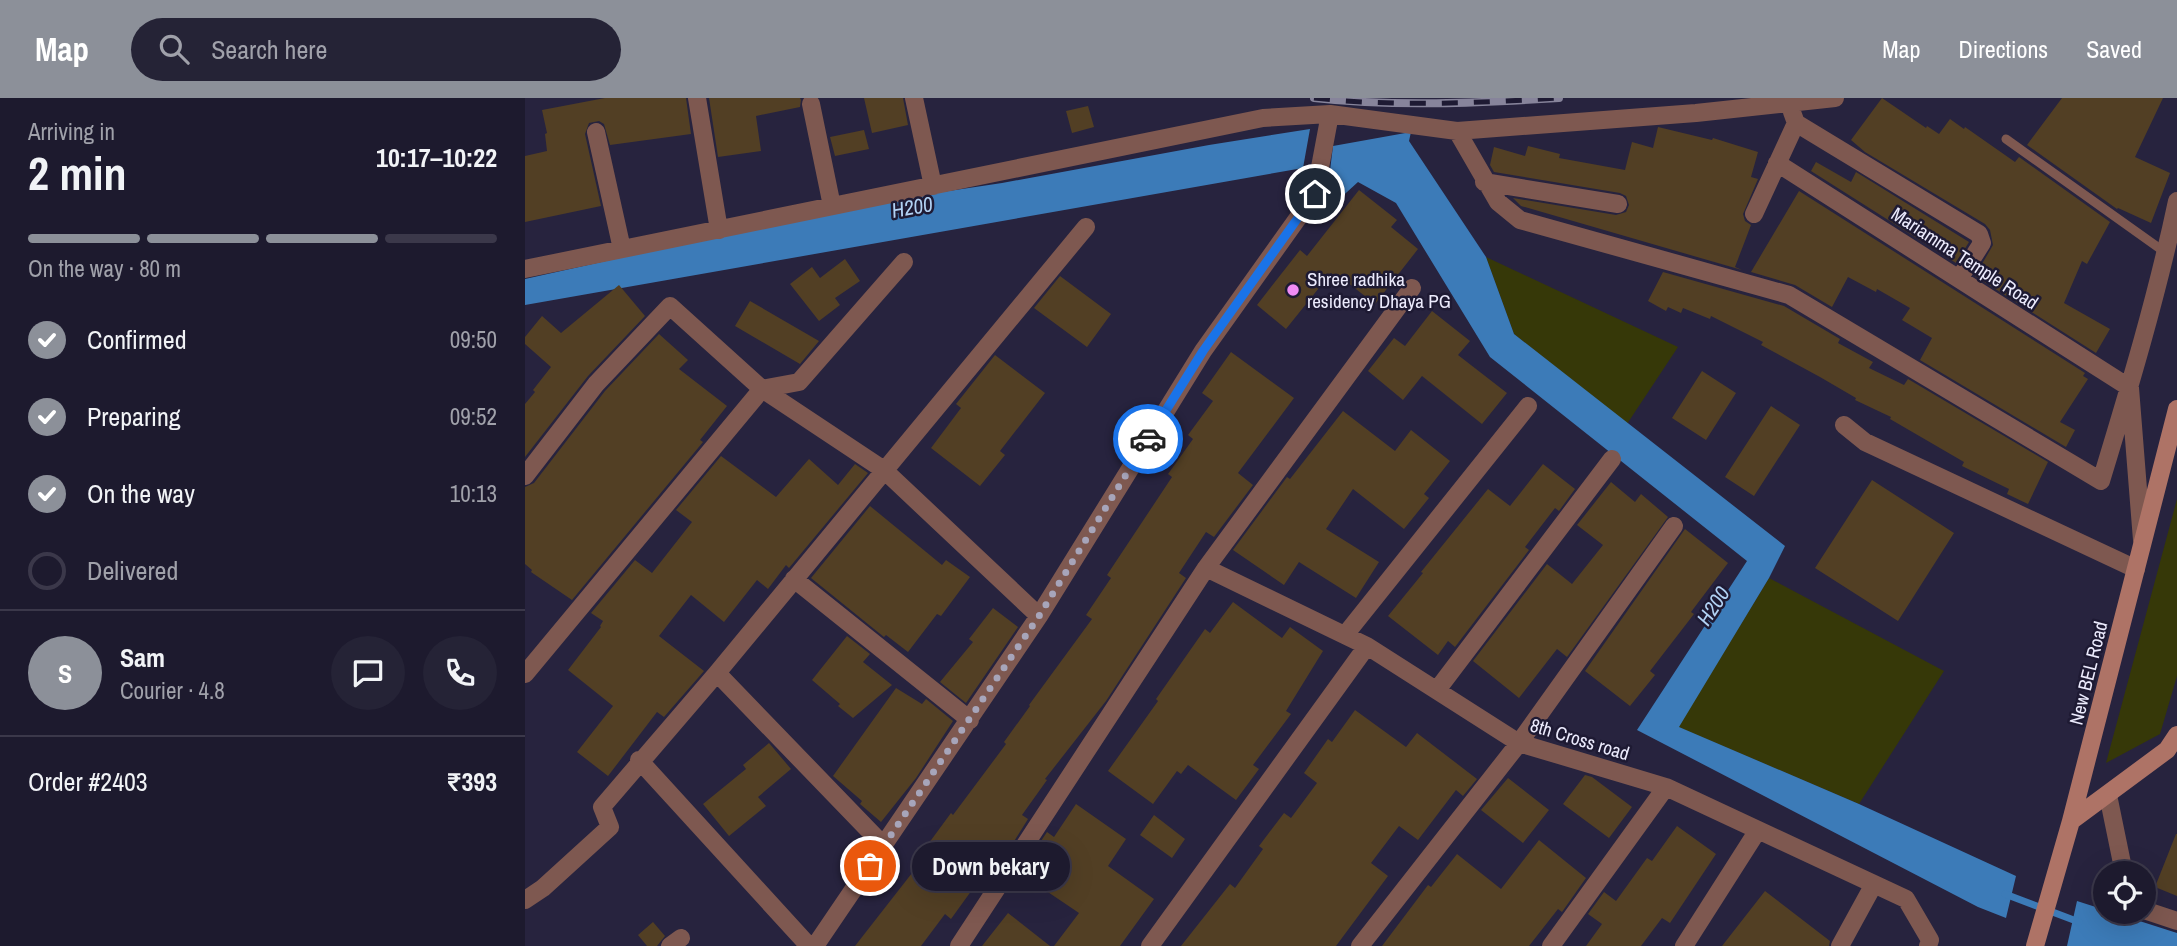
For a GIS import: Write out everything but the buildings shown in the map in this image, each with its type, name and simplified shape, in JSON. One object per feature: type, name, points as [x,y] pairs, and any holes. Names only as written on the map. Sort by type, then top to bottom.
[{"type":"main road","name":"New BEL Road","points":[[2035,946],[2071,821],[2177,409]]},
{"type":"main road","points":[[2071,821],[2167,750],[2177,735]]},
{"type":"street","points":[[697,98],[719,230]]},
{"type":"street","points":[[914,98],[933,186]]},
{"type":"street","points":[[525,268],[1263,118],[1330,114],[1457,131],[1835,98]]},
{"type":"street","points":[[1790,103],[1796,123],[1979,234],[1982,243],[1959,279]]},
{"type":"street","points":[[811,104],[832,206]]},
{"type":"street","points":[[815,946],[1039,616],[1203,351],[1315,194],[1330,114]]},
{"type":"street","points":[[1754,214],[1796,123]]},
{"type":"street","points":[[1457,131],[1498,202],[1520,220],[1789,295],[2101,481],[2130,388],[2177,201]]},
{"type":"street","points":[[596,132],[622,250]]},
{"type":"street","name":"Mariamma Temple Road","points":[[1777,163],[2130,388]]},
{"type":"street","points":[[1484,181],[1618,204]]},
{"type":"street","points":[[525,900],[543,888],[610,827],[602,807],[717,673],[1086,227]]},
{"type":"street","points":[[525,674],[762,389],[799,382],[904,262]]},
{"type":"street","points":[[959,946],[1206,568],[1412,288]]},
{"type":"street","points":[[525,476],[596,384],[670,306],[762,389],[884,470],[1039,616]]},
{"type":"street","points":[[2130,388],[2142,541]]},
{"type":"street","points":[[1345,635],[1528,406]]},
{"type":"street","points":[[1844,425],[1865,442],[2136,569]]},
{"type":"street","points":[[1437,690],[1612,459]]},
{"type":"street","points":[[1360,946],[1518,743],[1674,526]]},
{"type":"street","name":"8th Cross road","points":[[1206,568],[1367,646],[1518,743],[1666,787],[1906,899],[1930,940],[1928,946]]},
{"type":"street","points":[[794,579],[970,720]]},
{"type":"street","points":[[1150,946],[1367,646]]},
{"type":"street","points":[[717,673],[884,846]]},
{"type":"street","points":[[639,761],[809,946]]},
{"type":"street","points":[[1551,946],[1666,787]]},
{"type":"street","points":[[2108,795],[2122,861]]},
{"type":"street","points":[[1683,946],[1758,830]]},
{"type":"street","points":[[1840,946],[1874,884]]},
{"type":"street","points":[[2156,914],[2177,921]]},
{"type":"lane","points":[[2006,139],[2166,253]]},
{"type":"shaded area","points":[[1486,257],[1678,347],[1627,424],[1514,334]]},
{"type":"shaded area","points":[[2177,499],[2177,676],[2160,734],[2106,763]]},
{"type":"shaded area","points":[[1769,578],[1944,671],[1859,804],[1678,727]]},
{"type":"water","points":[[1310,129],[1303,168],[525,305],[525,279],[862,204],[1002,183]]},
{"type":"water","points":[[1411,132],[1409,141],[1486,257],[1514,334],[1785,546],[1769,578],[1679,727],[1859,804],[2016,876],[2006,918],[1978,907],[1637,730],[1747,561],[1490,357],[1396,203],[1358,182],[1325,212],[1333,146]]},
{"type":"water","points":[[2077,901],[2093,906],[2093,924],[2149,924],[2177,933],[2177,946],[2067,946]]},
{"type":"waterway","name":"H200","points":[[2005,894],[2079,922]]},
{"type":"railway","points":[[1314,98],[1406,103],[1559,98]]},
{"type":"way so far","points":[[870,866],[1039,616],[1148,439]]},
{"type":"place","name":"Shree radhika residency Dhaya PG","points":[[1293,290]]},
{"type":"place","name":"Down bekary","points":[[870,866]]},
{"type":"route","points":[[1148,439],[1203,351],[1315,194]]}]
